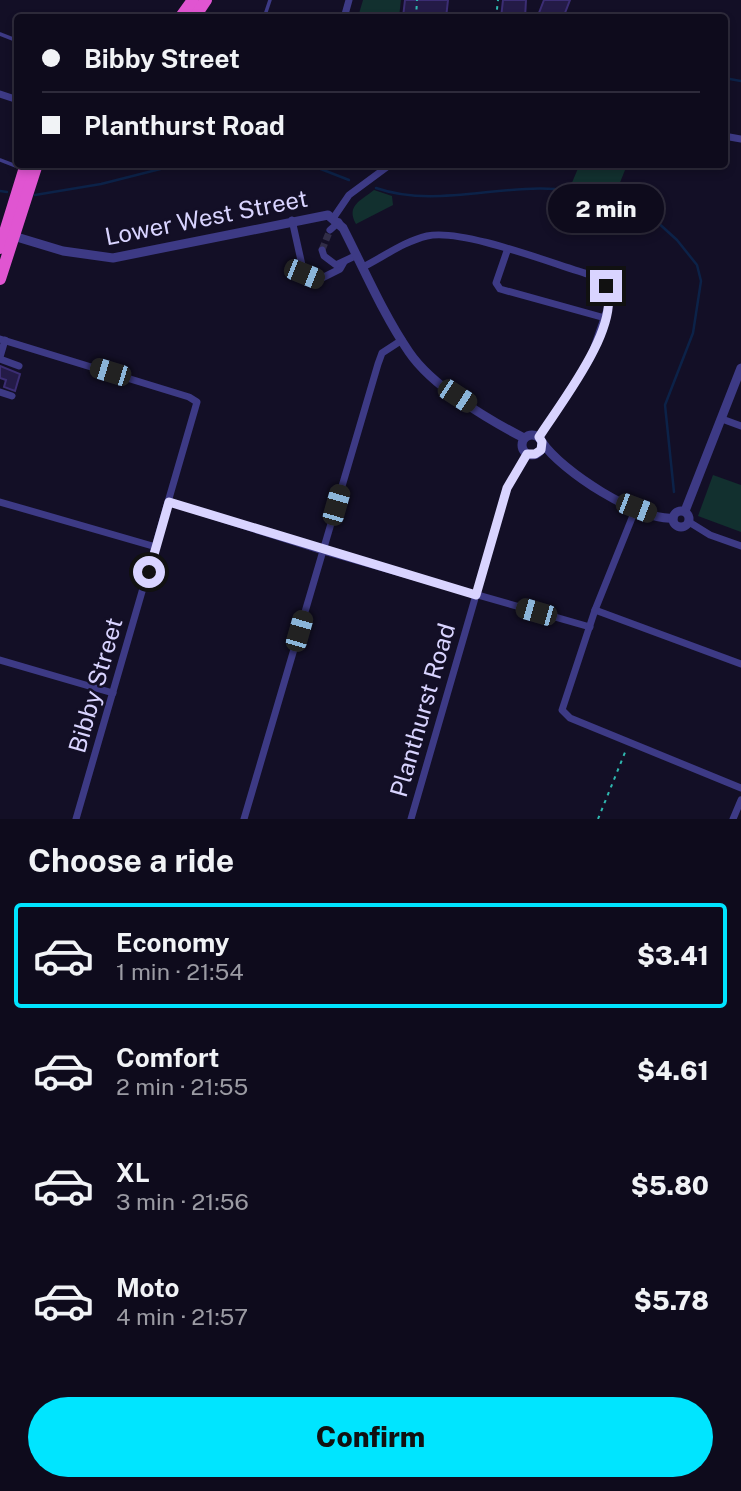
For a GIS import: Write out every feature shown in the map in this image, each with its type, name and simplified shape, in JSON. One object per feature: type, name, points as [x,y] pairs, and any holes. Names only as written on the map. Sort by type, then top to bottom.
[{"type":"highway","points":[[0,248],[28,168]]},
{"type":"highway","points":[[0,279],[6,234]]},
{"type":"street","points":[[330,230],[349,195],[386,168]]},
{"type":"street","name":"Lower West Street","points":[[6,234],[63,251],[113,258],[319,214],[336,219]]},
{"type":"street","points":[[336,219],[416,361],[439,384],[524,438]]},
{"type":"street","points":[[292,220],[304,274],[318,280],[340,269],[344,262]]},
{"type":"street","points":[[363,267],[430,235],[458,236],[598,278],[610,296],[590,359],[540,439],[541,450],[531,454]]},
{"type":"street","points":[[322,250],[331,264],[344,262],[357,255]]},
{"type":"street","points":[[508,250],[496,283],[500,289],[605,318]]},
{"type":"street","points":[[2,339],[0,358],[19,366]]},
{"type":"street","name":"Bibby Street","points":[[2,339],[196,401],[196,414],[76,819]]},
{"type":"street","points":[[244,819],[378,364],[382,353],[402,340]]},
{"type":"street","points":[[741,368],[685,511],[689,522],[710,535],[741,546]]},
{"type":"street","points":[[0,392],[12,396]]},
{"type":"street","points":[[722,419],[741,426]]},
{"type":"street","points":[[524,438],[532,434],[540,439],[565,465],[606,495],[636,508],[673,518],[679,526],[689,522]]},
{"type":"street","points":[[524,438],[522,447],[531,454],[565,465]]},
{"type":"street","name":"Planthurst Road","points":[[411,819],[507,488],[531,454]]},
{"type":"street","points":[[0,502],[156,547]]},
{"type":"street","points":[[169,502],[323,551],[590,627]]},
{"type":"street","points":[[636,508],[595,610],[564,703],[564,713],[741,788]]},
{"type":"street","points":[[673,518],[678,512],[685,511]]},
{"type":"street","points":[[595,610],[741,664]]},
{"type":"street","points":[[0,660],[113,693]]},
{"type":"street","points":[[733,819],[741,800]]},
{"type":"path","points":[[595,187],[598,180]]},
{"type":"path","points":[[598,819],[629,742]]},
{"type":"green space","points":[[363,0],[401,0],[399,14],[359,14]]},
{"type":"green space","points":[[578,168],[626,168],[613,200],[603,197],[606,190],[594,187],[592,193],[571,185]]},
{"type":"green space","points":[[374,190],[392,196],[393,205],[356,224],[353,213],[356,204]]},
{"type":"green space","points":[[713,475],[741,485],[741,532],[698,516]]},
{"type":"building","points":[[405,0],[448,0],[446,14],[403,14]]},
{"type":"building","points":[[503,0],[526,0],[525,14],[501,14]]},
{"type":"building","points":[[544,0],[570,0],[565,14],[539,14]]},
{"type":"building","points":[[0,366],[20,374],[15,391],[4,387],[6,380],[0,378]]},
{"type":"waterway","points":[[728,79],[741,81]]},
{"type":"waterway","points":[[35,195],[101,184],[164,168]]},
{"type":"waterway","points":[[318,168],[349,180]]},
{"type":"waterway","points":[[376,188],[429,196],[538,188],[591,195]]},
{"type":"waterway","points":[[0,191],[7,192]]},
{"type":"waterway","points":[[602,199],[655,220],[677,240],[697,265],[701,281],[693,333],[665,405],[674,492]]},
{"type":"tunnel","points":[[322,250],[330,230]]},
{"type":"route","points":[[149,572],[169,502],[476,595],[507,488],[527,454],[532,455],[541,450],[542,442],[539,437],[590,359],[609,307],[610,296],[606,286]]}]
